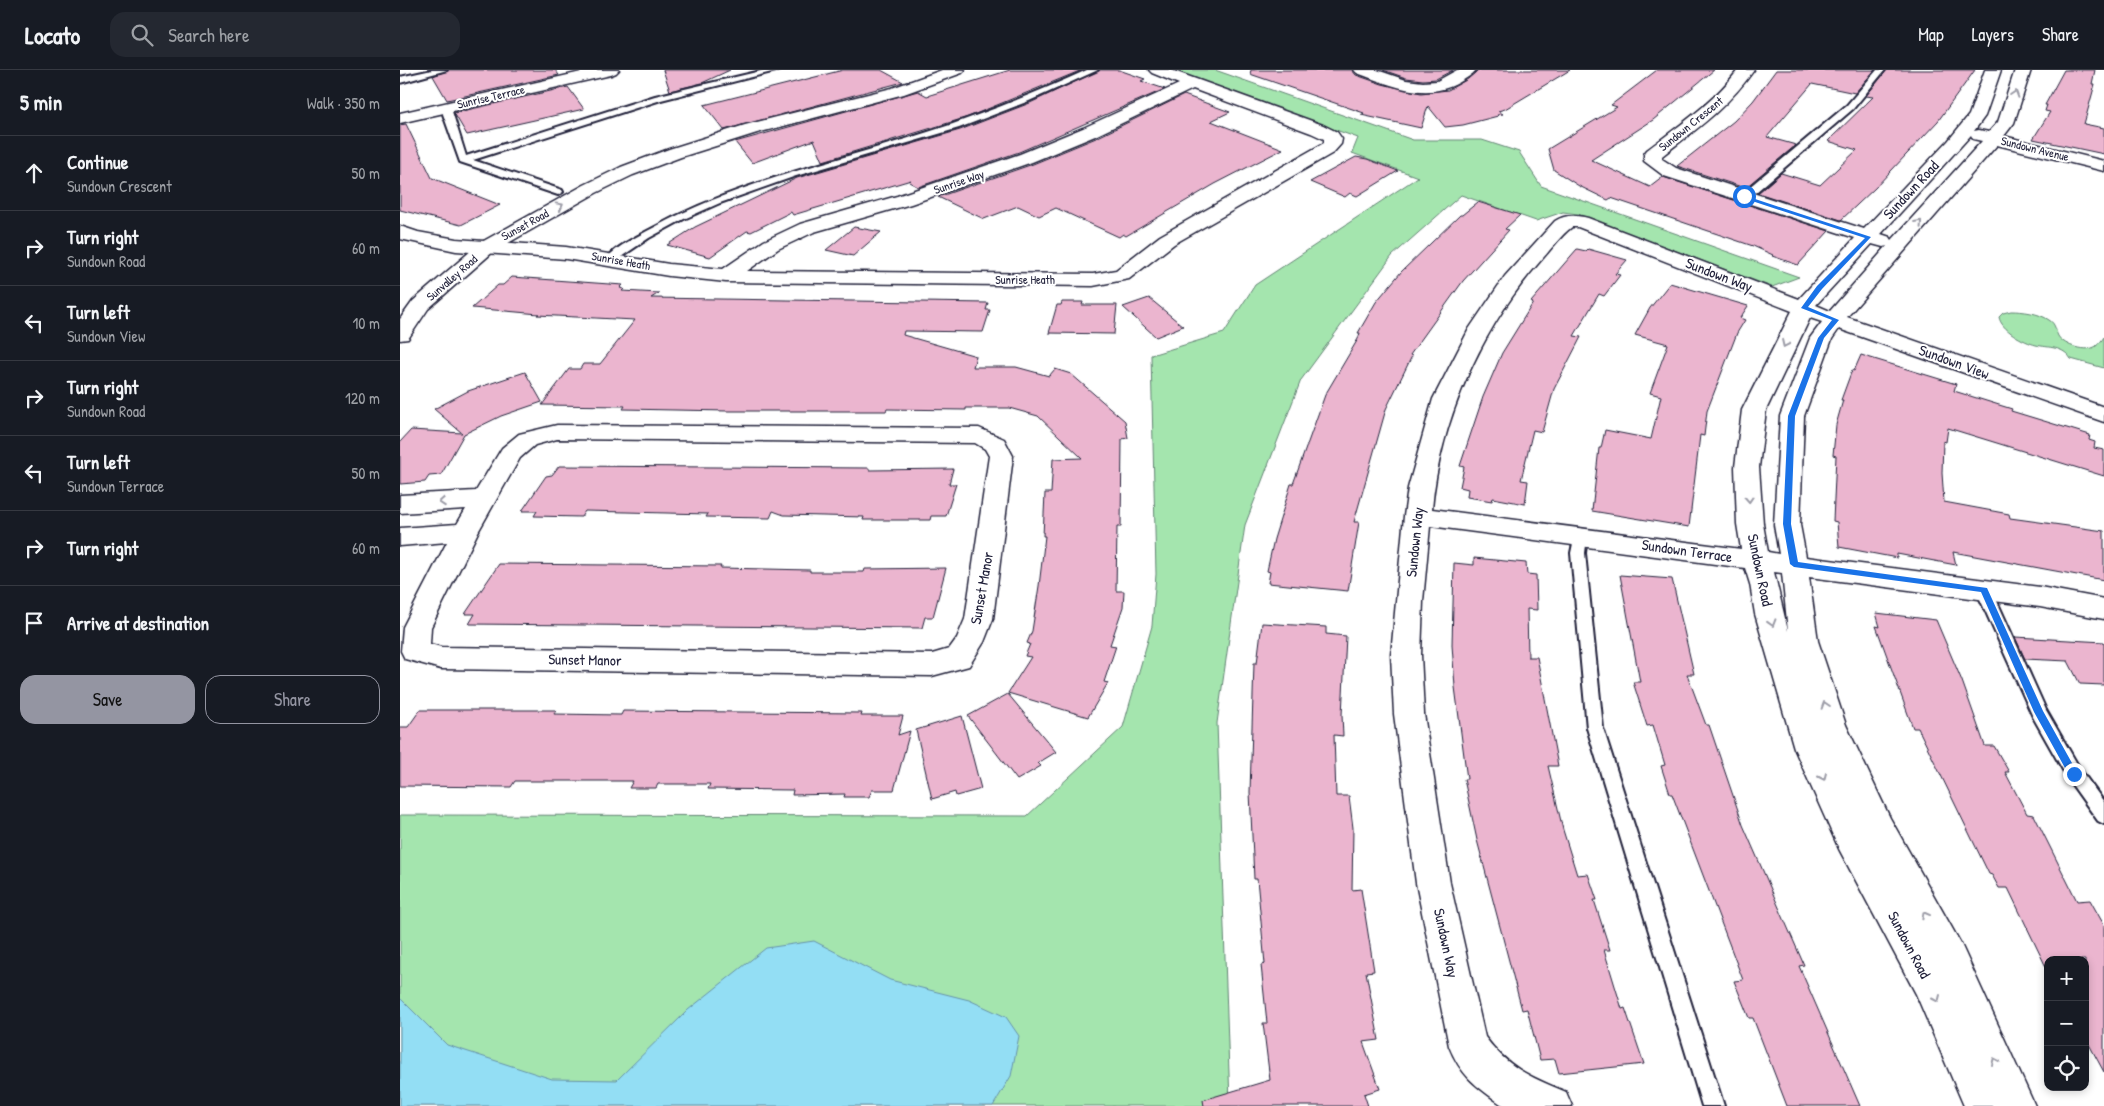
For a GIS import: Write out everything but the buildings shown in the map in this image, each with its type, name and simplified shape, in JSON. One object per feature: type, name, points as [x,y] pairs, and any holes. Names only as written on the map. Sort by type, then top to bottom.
[{"type":"street","name":"Sunrise Terrace","points":[[400,118],[611,70]]},
{"type":"street","name":"Sunset Road","points":[[487,247],[498,232],[520,213],[587,177],[672,144],[925,70]]},
{"type":"street","name":"Sunset Road","points":[[487,247],[590,189],[627,171],[675,153],[750,130],[898,91],[956,70]]},
{"type":"street","name":"Sunrise Heath","points":[[400,232],[414,237],[456,245],[544,251],[611,259],[669,270],[726,276],[790,279],[1110,278],[1122,275],[1152,250],[1188,227],[1327,149],[1333,140],[1325,132],[1157,70]]},
{"type":"street","points":[[1362,70],[1407,85],[1431,87],[1443,84],[1468,70]]},
{"type":"street","name":"Sundown Crescent","points":[[1746,70],[1728,94],[1713,108],[1653,154],[1652,161],[1670,172],[1868,237],[1899,245]]},
{"type":"street","name":"Sundown Road","points":[[1984,1106],[1929,982],[1851,839],[1810,748],[1769,614],[1764,584],[1756,560],[1750,524],[1747,467],[1754,410],[1804,308],[1819,288],[1868,237],[1977,116],[1993,70]]},
{"type":"street","name":"Sundown Road","points":[[2014,1106],[1948,956],[1878,827],[1831,725],[1804,641],[1787,524],[1792,416],[1821,338],[1851,298],[2006,123],[2023,70]]},
{"type":"street","name":"Sunrise Way","points":[[726,276],[771,245],[806,228],[904,200],[1026,158],[1089,132],[1193,83]]},
{"type":"street","name":"Sundown Avenue","points":[[1965,131],[2104,166]]},
{"type":"street","name":"Sundown Way","points":[[1552,1106],[1515,1090],[1485,1069],[1468,1046],[1433,883],[1409,714],[1407,646],[1417,516],[1421,488],[1445,399],[1480,329],[1512,280],[1564,223],[1572,221],[1586,224],[1804,308]]},
{"type":"street","name":"Sunvalley Road","points":[[400,334],[420,305],[487,247]]},
{"type":"street","name":"Sundown View","points":[[1804,308],[2104,415]]},
{"type":"street","name":"Sunset Manor","points":[[557,432],[979,436],[995,444],[1001,456],[979,619],[970,642],[959,658],[932,665],[441,658],[415,651],[417,627],[465,532],[484,499],[511,453],[527,439],[557,432]]},
{"type":"street","points":[[400,504],[484,499]]},
{"type":"street","name":"Sundown Terrace","points":[[1417,516],[1794,564],[1984,590],[2104,609]]},
{"type":"street","points":[[400,537],[465,532]]},
{"type":"lane","points":[[400,80],[443,70]]},
{"type":"lane","points":[[463,160],[658,98],[776,70]]},
{"type":"lane","points":[[611,259],[667,224],[704,205],[768,180],[912,140],[959,124],[1046,91],[1094,70]]},
{"type":"lane","points":[[1744,196],[1850,107],[1881,70]]},
{"type":"lane","points":[[447,107],[447,114],[463,160]]},
{"type":"lane","points":[[463,160],[558,192]]},
{"type":"lane","points":[[1580,537],[1578,553],[1595,728],[1713,1106]]},
{"type":"lane","points":[[1984,590],[2039,712],[2074,774],[2104,816]]},
{"type":"green space","points":[[1170,70],[1215,70],[1413,140],[1482,140],[1519,152],[1541,186],[1799,277],[1772,287],[1578,214],[1563,212],[1536,221],[1461,195],[1392,256],[1301,380],[1245,525],[1217,723],[1231,1106],[400,1106],[400,815],[1027,816],[1123,727],[1152,626],[1156,574],[1151,355],[1224,333],[1255,285],[1418,177],[1352,153],[1358,138]]},
{"type":"green space","points":[[2011,311],[2031,313],[2045,318],[2053,323],[2061,340],[2082,349],[2096,346],[2104,337],[2104,368],[2071,359],[2060,350],[2036,345],[2014,335],[2008,331],[1999,317],[2003,313]]},
{"type":"water","points":[[814,941],[890,980],[969,1000],[1006,1017],[1019,1036],[1011,1076],[993,1106],[400,1106],[400,998],[447,1045],[552,1079],[617,1080],[688,1010],[766,948]]},
{"type":"route","points":[[1744,196],[1868,237],[1819,288],[1804,308],[1835,320],[1821,338],[1792,416],[1787,524],[1794,564],[1984,590],[2008,647],[2039,712],[2074,774]]}]
